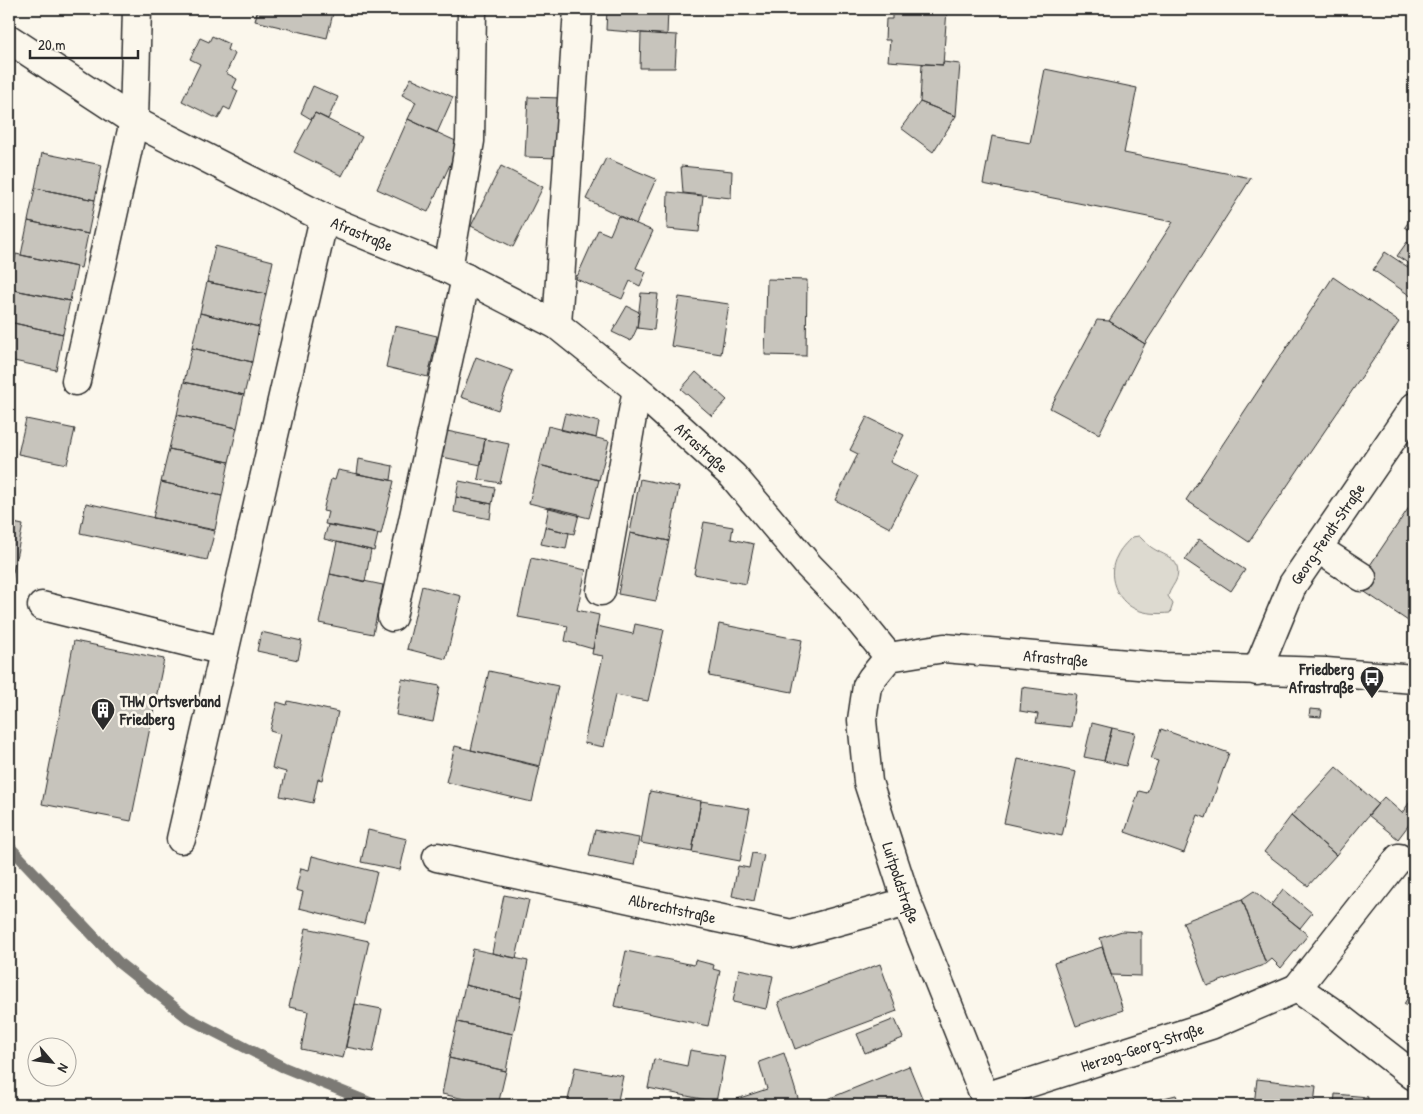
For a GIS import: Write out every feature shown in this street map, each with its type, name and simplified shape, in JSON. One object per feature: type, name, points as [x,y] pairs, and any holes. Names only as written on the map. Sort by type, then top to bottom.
[{"type":"street","points":[[76,381],[134,121],[137,9]]},
{"type":"street","points":[[392,617],[457,273],[470,141],[472,9]]},
{"type":"street","points":[[557,325],[578,9]]},
{"type":"street","name":"Afrastraße","points":[[9,39],[134,121],[324,218],[457,273],[557,325],[637,389],[733,476],[809,566],[845,603],[889,657],[944,648],[1162,667],[1326,672],[1414,679]]},
{"type":"street","points":[[181,839],[324,218]]},
{"type":"street","points":[[601,591],[637,389]]},
{"type":"street","name":"Georg-Fendt-Straße","points":[[1257,670],[1293,584],[1414,407]]},
{"type":"street","points":[[1317,548],[1362,577]]},
{"type":"street","points":[[42,606],[224,651]]},
{"type":"street","name":"Luitpoldstraße","points":[[889,657],[867,686],[862,720],[868,782],[907,902],[986,1101]]},
{"type":"street","name":"Albrechtstraße","points":[[437,857],[791,934],[907,902]]},
{"type":"street","name":"Herzog-Georg-Straße","points":[[986,1101],[1211,1025],[1297,988],[1399,858]]},
{"type":"street","points":[[1297,988],[1332,1012],[1414,1076]]},
{"type":"shaded area","points":[[1139,536],[1151,547],[1174,561],[1177,566],[1177,578],[1168,596],[1173,604],[1170,613],[1143,612],[1135,609],[1123,600],[1115,586],[1112,571],[1117,556],[1121,548],[1132,537]]},
{"type":"building","points":[[258,9],[334,9],[327,38],[255,21]]},
{"type":"building","points":[[607,9],[668,9],[667,35],[606,30]]},
{"type":"building","points":[[892,9],[947,9],[943,65],[888,61],[890,40],[885,40],[886,19],[892,19]]},
{"type":"building","points":[[641,33],[677,35],[675,68],[640,68]]},
{"type":"building","points":[[212,36],[229,44],[227,50],[235,54],[226,73],[237,79],[233,88],[238,91],[230,110],[224,107],[218,119],[182,101],[200,64],[190,59],[200,38],[209,42]]},
{"type":"building","points":[[943,62],[960,64],[956,116],[920,102],[922,64],[943,65]]},
{"type":"building","points":[[1045,69],[1137,88],[1124,153],[1251,178],[1145,344],[1109,321],[1173,222],[983,184],[992,136],[1030,143]]},
{"type":"building","points":[[411,78],[453,97],[437,133],[408,119],[416,102],[402,95]]},
{"type":"building","points":[[313,86],[338,97],[328,119],[315,113],[311,119],[301,113]]},
{"type":"building","points":[[528,97],[562,98],[559,158],[525,157]]},
{"type":"building","points":[[920,102],[956,116],[933,152],[901,128]]},
{"type":"building","points":[[315,113],[362,137],[342,176],[294,152]]},
{"type":"building","points":[[408,119],[460,143],[428,212],[377,189]]},
{"type":"building","points":[[42,153],[102,165],[95,200],[35,188]]},
{"type":"building","points":[[606,158],[656,179],[636,224],[586,199]]},
{"type":"building","points":[[501,166],[543,187],[513,247],[471,226]]},
{"type":"building","points":[[681,166],[732,171],[731,198],[683,193]]},
{"type":"building","points":[[35,188],[95,200],[88,234],[28,221]]},
{"type":"building","points":[[668,192],[703,196],[699,232],[667,229]]},
{"type":"building","points":[[1414,214],[1414,233],[1405,227]]},
{"type":"building","points":[[618,216],[653,231],[636,268],[646,272],[640,286],[630,281],[622,299],[576,279],[598,230],[610,235]]},
{"type":"building","points":[[28,221],[88,234],[81,268],[21,255]]},
{"type":"building","points":[[1407,242],[1414,247],[1414,267],[1397,256]]},
{"type":"building","points":[[215,246],[273,261],[266,294],[207,282]]},
{"type":"building","points":[[1385,252],[1414,271],[1414,293],[1412,297],[1373,270]]},
{"type":"building","points":[[16,254],[77,267],[70,301],[9,289]]},
{"type":"building","points":[[1333,277],[1399,322],[1249,542],[1186,500]]},
{"type":"building","points":[[767,279],[807,280],[806,356],[765,355]]},
{"type":"building","points":[[207,282],[266,294],[259,327],[200,313]]},
{"type":"building","points":[[9,289],[70,301],[63,334],[9,322]]},
{"type":"building","points":[[641,293],[658,294],[654,330],[637,328]]},
{"type":"building","points":[[679,297],[729,304],[721,354],[671,346]]},
{"type":"building","points":[[627,306],[639,312],[637,328],[631,341],[612,332]]},
{"type":"building","points":[[200,313],[259,327],[252,362],[192,348]]},
{"type":"building","points":[[1097,320],[1109,321],[1145,344],[1099,434],[1050,408]]},
{"type":"building","points":[[9,322],[63,334],[56,370],[9,360]]},
{"type":"building","points":[[395,326],[437,336],[428,377],[386,367]]},
{"type":"building","points":[[192,348],[252,362],[244,395],[184,382]]},
{"type":"building","points":[[476,357],[513,371],[498,410],[461,397]]},
{"type":"building","points":[[696,372],[727,400],[712,416],[681,389]]},
{"type":"building","points":[[184,382],[244,395],[237,428],[177,415]]},
{"type":"building","points":[[565,413],[599,422],[596,438],[561,430]]},
{"type":"building","points":[[177,415],[237,428],[229,462],[169,449]]},
{"type":"building","points":[[867,417],[904,435],[890,462],[917,476],[890,528],[835,500],[858,454],[850,450]]},
{"type":"building","points":[[26,419],[75,429],[67,464],[18,454]]},
{"type":"building","points":[[548,426],[609,441],[599,480],[539,465]]},
{"type":"building","points":[[447,431],[485,439],[481,465],[442,457]]},
{"type":"building","points":[[485,439],[509,444],[500,483],[478,479]]},
{"type":"building","points":[[169,449],[229,462],[222,496],[161,482]]},
{"type":"building","points":[[359,459],[393,466],[391,480],[357,474]]},
{"type":"building","points":[[539,465],[599,480],[589,518],[529,503]]},
{"type":"building","points":[[338,470],[394,481],[381,534],[325,524],[328,512],[323,511],[331,479],[335,480]]},
{"type":"building","points":[[640,479],[679,487],[669,541],[630,533]]},
{"type":"building","points":[[459,481],[495,488],[492,504],[456,497]]},
{"type":"building","points":[[161,482],[222,496],[215,530],[153,518]]},
{"type":"building","points":[[456,497],[492,504],[490,519],[454,512]]},
{"type":"building","points":[[1414,500],[1414,625],[1356,586]]},
{"type":"building","points":[[86,503],[215,531],[207,560],[80,533]]},
{"type":"building","points":[[549,507],[579,514],[574,534],[545,527]]},
{"type":"building","points":[[9,522],[23,525],[9,591]]},
{"type":"building","points":[[704,522],[733,527],[731,539],[754,544],[746,584],[694,574]]},
{"type":"building","points":[[328,525],[378,534],[374,551],[324,539]]},
{"type":"building","points":[[545,527],[569,533],[566,549],[541,544]]},
{"type":"building","points":[[630,533],[669,541],[656,601],[618,594]]},
{"type":"building","points":[[1199,539],[1245,570],[1231,591],[1185,560]]},
{"type":"building","points":[[337,542],[371,550],[365,582],[330,574]]},
{"type":"building","points":[[531,558],[586,570],[577,610],[599,615],[593,649],[565,641],[568,626],[518,617]]},
{"type":"building","points":[[330,574],[383,585],[373,634],[319,623]]},
{"type":"building","points":[[422,586],[461,596],[446,659],[407,649]]},
{"type":"building","points":[[635,624],[664,630],[648,701],[615,695],[604,747],[584,743],[603,656],[592,654],[597,626],[633,634]]},
{"type":"building","points":[[719,624],[802,640],[792,692],[709,676]]},
{"type":"building","points":[[261,632],[302,641],[298,660],[257,651]]},
{"type":"building","name":"THW Ortsverband Friedberg","points":[[74,641],[164,659],[131,821],[42,804]]},
{"type":"building","points":[[489,671],[558,686],[540,766],[471,750]]},
{"type":"building","points":[[402,679],[440,686],[433,722],[396,715]]},
{"type":"building","points":[[1022,687],[1076,694],[1071,727],[1036,723],[1038,714],[1020,711]]},
{"type":"building","points":[[288,701],[338,712],[322,780],[318,779],[313,803],[280,796],[286,772],[272,768],[280,734],[270,731],[277,702],[287,705]]},
{"type":"building","points":[[1310,709],[1322,710],[1321,717],[1309,716]]},
{"type":"building","points":[[1092,723],[1112,728],[1104,761],[1084,757]]},
{"type":"building","points":[[1112,728],[1135,733],[1126,766],[1104,761]]},
{"type":"building","points":[[1161,729],[1229,753],[1206,818],[1198,815],[1184,853],[1125,832],[1139,791],[1147,793],[1158,761],[1151,759]]},
{"type":"building","points":[[455,746],[540,767],[532,802],[446,782]]},
{"type":"building","points":[[1018,759],[1076,772],[1062,836],[1004,823]]},
{"type":"building","points":[[1336,767],[1378,804],[1336,855],[1291,816]]},
{"type":"building","points":[[650,791],[701,801],[692,852],[641,843]]},
{"type":"building","points":[[1384,797],[1402,813],[1412,799],[1414,801],[1414,818],[1398,839],[1368,815]]},
{"type":"building","points":[[701,801],[750,809],[740,861],[692,852]]},
{"type":"building","points":[[1291,816],[1336,855],[1308,886],[1264,852]]},
{"type":"building","points":[[368,830],[407,839],[400,870],[361,862]]},
{"type":"building","points":[[595,830],[639,838],[634,865],[589,856]]},
{"type":"building","points":[[752,853],[764,855],[754,901],[732,896],[738,866],[749,868]]},
{"type":"building","points":[[312,856],[377,872],[364,924],[299,908],[303,892],[296,890],[301,868],[309,870]]},
{"type":"building","points":[[1283,889],[1312,913],[1300,928],[1271,905]]},
{"type":"building","points":[[1254,891],[1308,935],[1281,968],[1272,959],[1266,964],[1242,899]]},
{"type":"building","points":[[504,895],[529,900],[516,958],[492,953]]},
{"type":"building","points":[[1242,899],[1266,964],[1207,986],[1183,922]]},
{"type":"building","points":[[306,928],[369,941],[343,1058],[301,1049],[308,1011],[289,1007]]},
{"type":"building","points":[[1122,931],[1141,932],[1141,976],[1111,975],[1100,938]]},
{"type":"building","points":[[1102,947],[1123,1010],[1076,1026],[1054,963]]},
{"type":"building","points":[[473,949],[528,961],[521,998],[465,985]]},
{"type":"building","points":[[626,951],[694,965],[695,960],[714,965],[713,969],[720,971],[708,1026],[614,1006]]},
{"type":"building","points":[[880,964],[897,1011],[795,1049],[778,1002]]},
{"type":"building","points":[[739,969],[773,976],[766,1009],[733,1002]]},
{"type":"building","points":[[465,985],[521,998],[513,1034],[457,1022]]},
{"type":"building","points":[[1414,987],[1414,1010],[1404,1004]]},
{"type":"building","points":[[355,1004],[382,1009],[373,1052],[346,1047]]},
{"type":"building","points":[[895,1019],[903,1038],[865,1053],[857,1034]]},
{"type":"building","points":[[457,1022],[513,1034],[506,1071],[449,1058]]},
{"type":"building","points":[[690,1050],[725,1056],[716,1102],[648,1088],[654,1059],[687,1066]]},
{"type":"building","points":[[784,1053],[800,1105],[719,1105],[767,1089],[759,1062]]},
{"type":"building","points":[[449,1058],[506,1071],[498,1105],[442,1094]]},
{"type":"building","points":[[909,1066],[925,1105],[813,1105]]},
{"type":"building","points":[[575,1067],[623,1076],[617,1105],[567,1105]]},
{"type":"building","points":[[1257,1079],[1316,1086],[1314,1105],[1254,1105]]},
{"type":"building","points":[[1335,1094],[1368,1097],[1367,1105],[1334,1105]]},
{"type":"building","points":[[1176,1095],[1180,1105],[1135,1105]]},
{"type":"waterway","points":[[9,846],[119,963],[188,1018],[283,1067],[376,1105]]},
{"type":"place","name":"Friedberg Afrastraße","points":[[1372,699]]},
{"type":"place","name":"THW Ortsverband Friedberg","points":[[103,731]]}]
